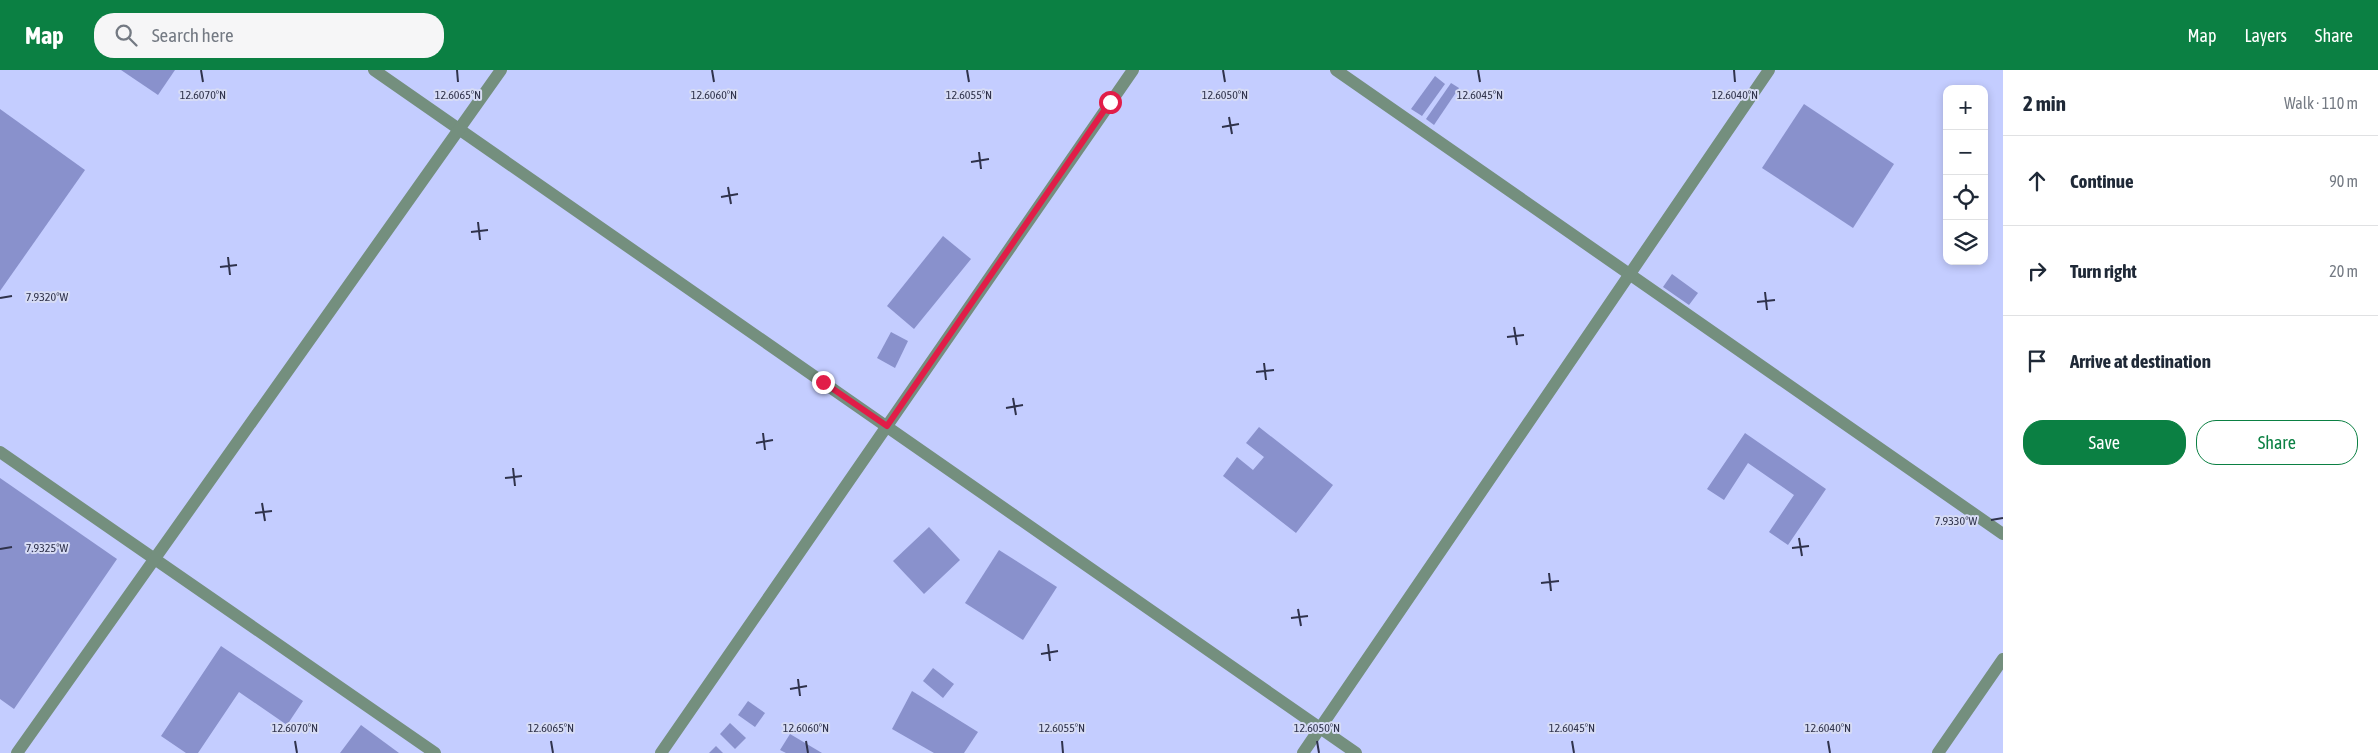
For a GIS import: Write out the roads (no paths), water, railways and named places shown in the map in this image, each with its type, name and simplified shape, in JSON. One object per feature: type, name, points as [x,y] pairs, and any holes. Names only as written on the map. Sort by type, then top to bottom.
[{"type":"street","points":[[374,70],[1356,753]]},
{"type":"street","points":[[17,753],[501,70]]},
{"type":"street","points":[[661,753],[1133,70]]},
{"type":"street","points":[[1336,70],[2003,534]]},
{"type":"street","points":[[1303,753],[1769,70]]},
{"type":"street","points":[[0,452],[435,753]]},
{"type":"street","points":[[1938,753],[2003,659]]}]
